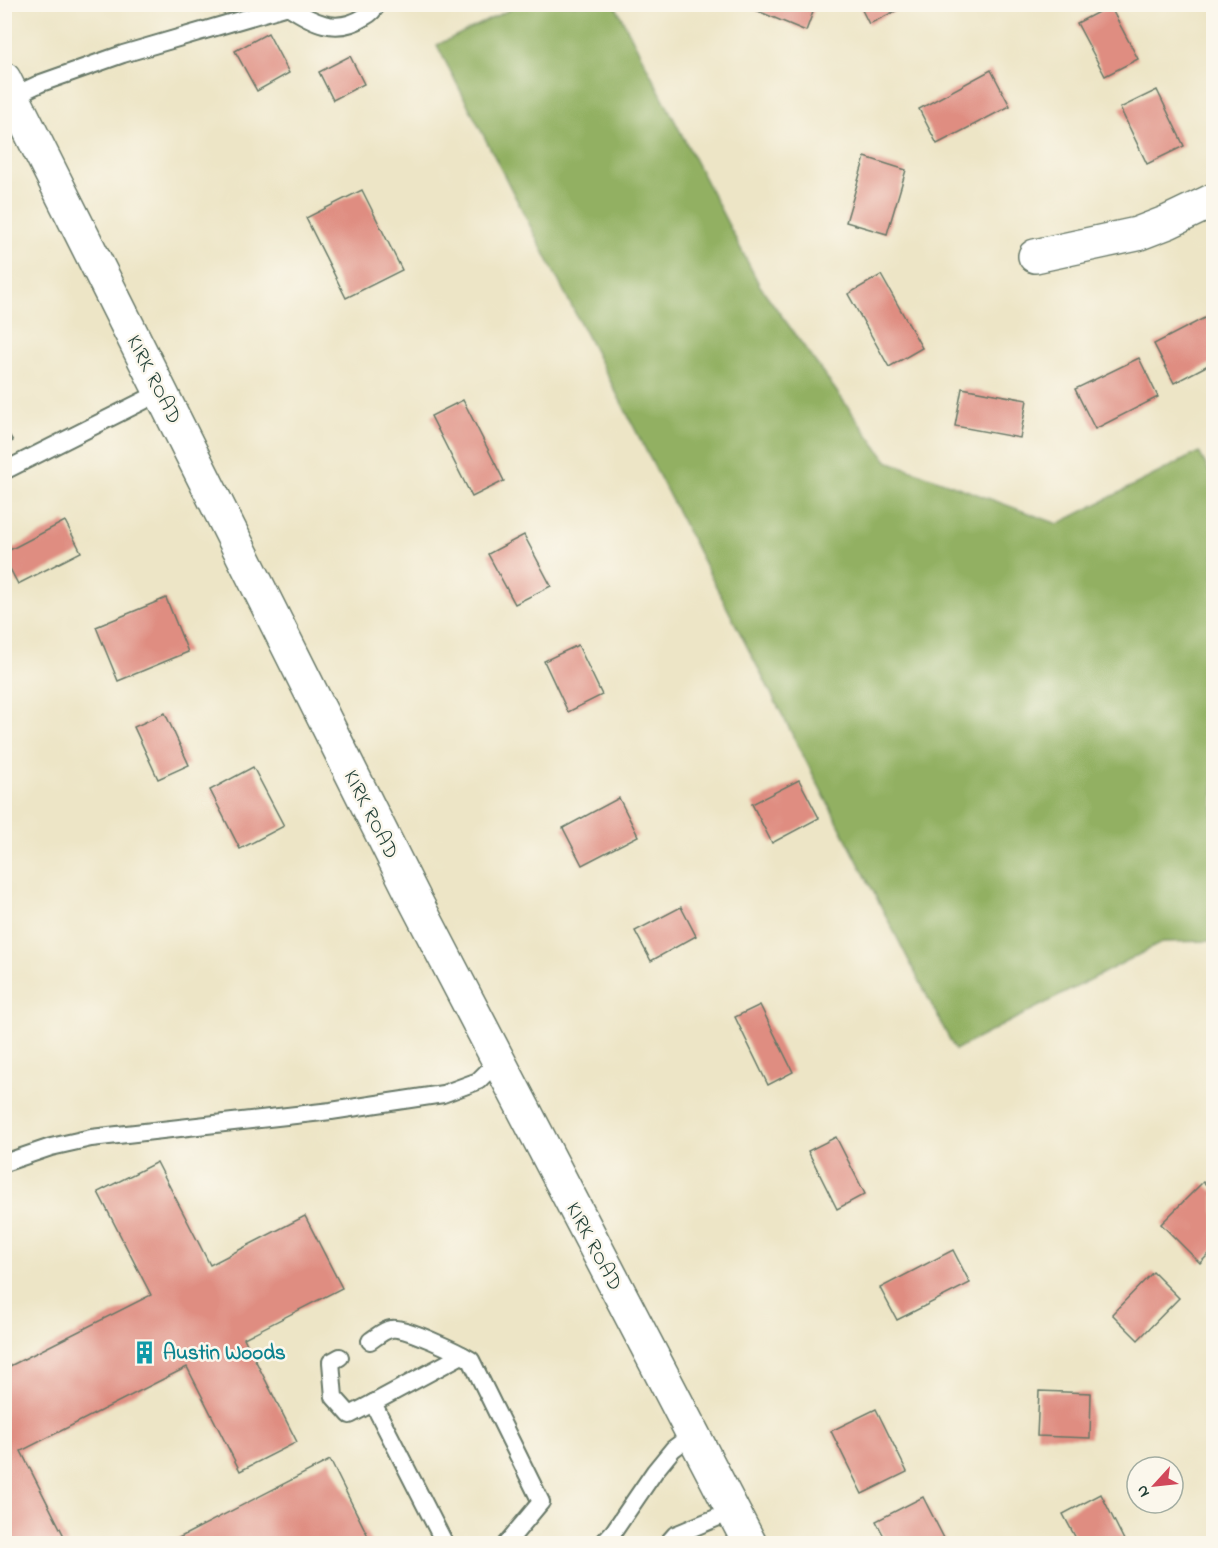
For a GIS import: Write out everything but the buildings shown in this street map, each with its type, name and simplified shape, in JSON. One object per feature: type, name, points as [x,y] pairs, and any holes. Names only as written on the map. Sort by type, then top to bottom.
[{"type":"street","name":"KIRK ROAD","points":[[9,88],[405,880],[750,1544]]},
{"type":"street","points":[[1035,256],[1137,234],[1214,200]]},
{"type":"lane","points":[[9,88],[41,83],[123,54],[288,5],[307,19],[332,27],[354,24],[373,11],[377,4]]},
{"type":"lane","points":[[4,471],[161,392]]},
{"type":"lane","points":[[4,1163],[51,1147],[91,1138],[331,1111],[443,1094],[478,1081],[498,1061]]},
{"type":"lane","points":[[369,1341],[391,1329],[407,1331],[471,1360],[541,1502],[506,1544]]},
{"type":"lane","points":[[340,1357],[331,1362],[334,1396],[350,1414],[462,1355]]},
{"type":"lane","points":[[373,1403],[445,1544]]},
{"type":"lane","points":[[602,1544],[614,1531],[673,1449],[693,1434]]},
{"type":"lane","points":[[667,1544],[675,1535],[733,1511]]},
{"type":"green space","points":[[519,5],[615,5],[760,286],[887,461],[1058,524],[1199,452],[1214,481],[1213,941],[1163,942],[955,1050],[437,45]]},
{"type":"place","name":"Austin Woods","points":[[145,1352]]}]
